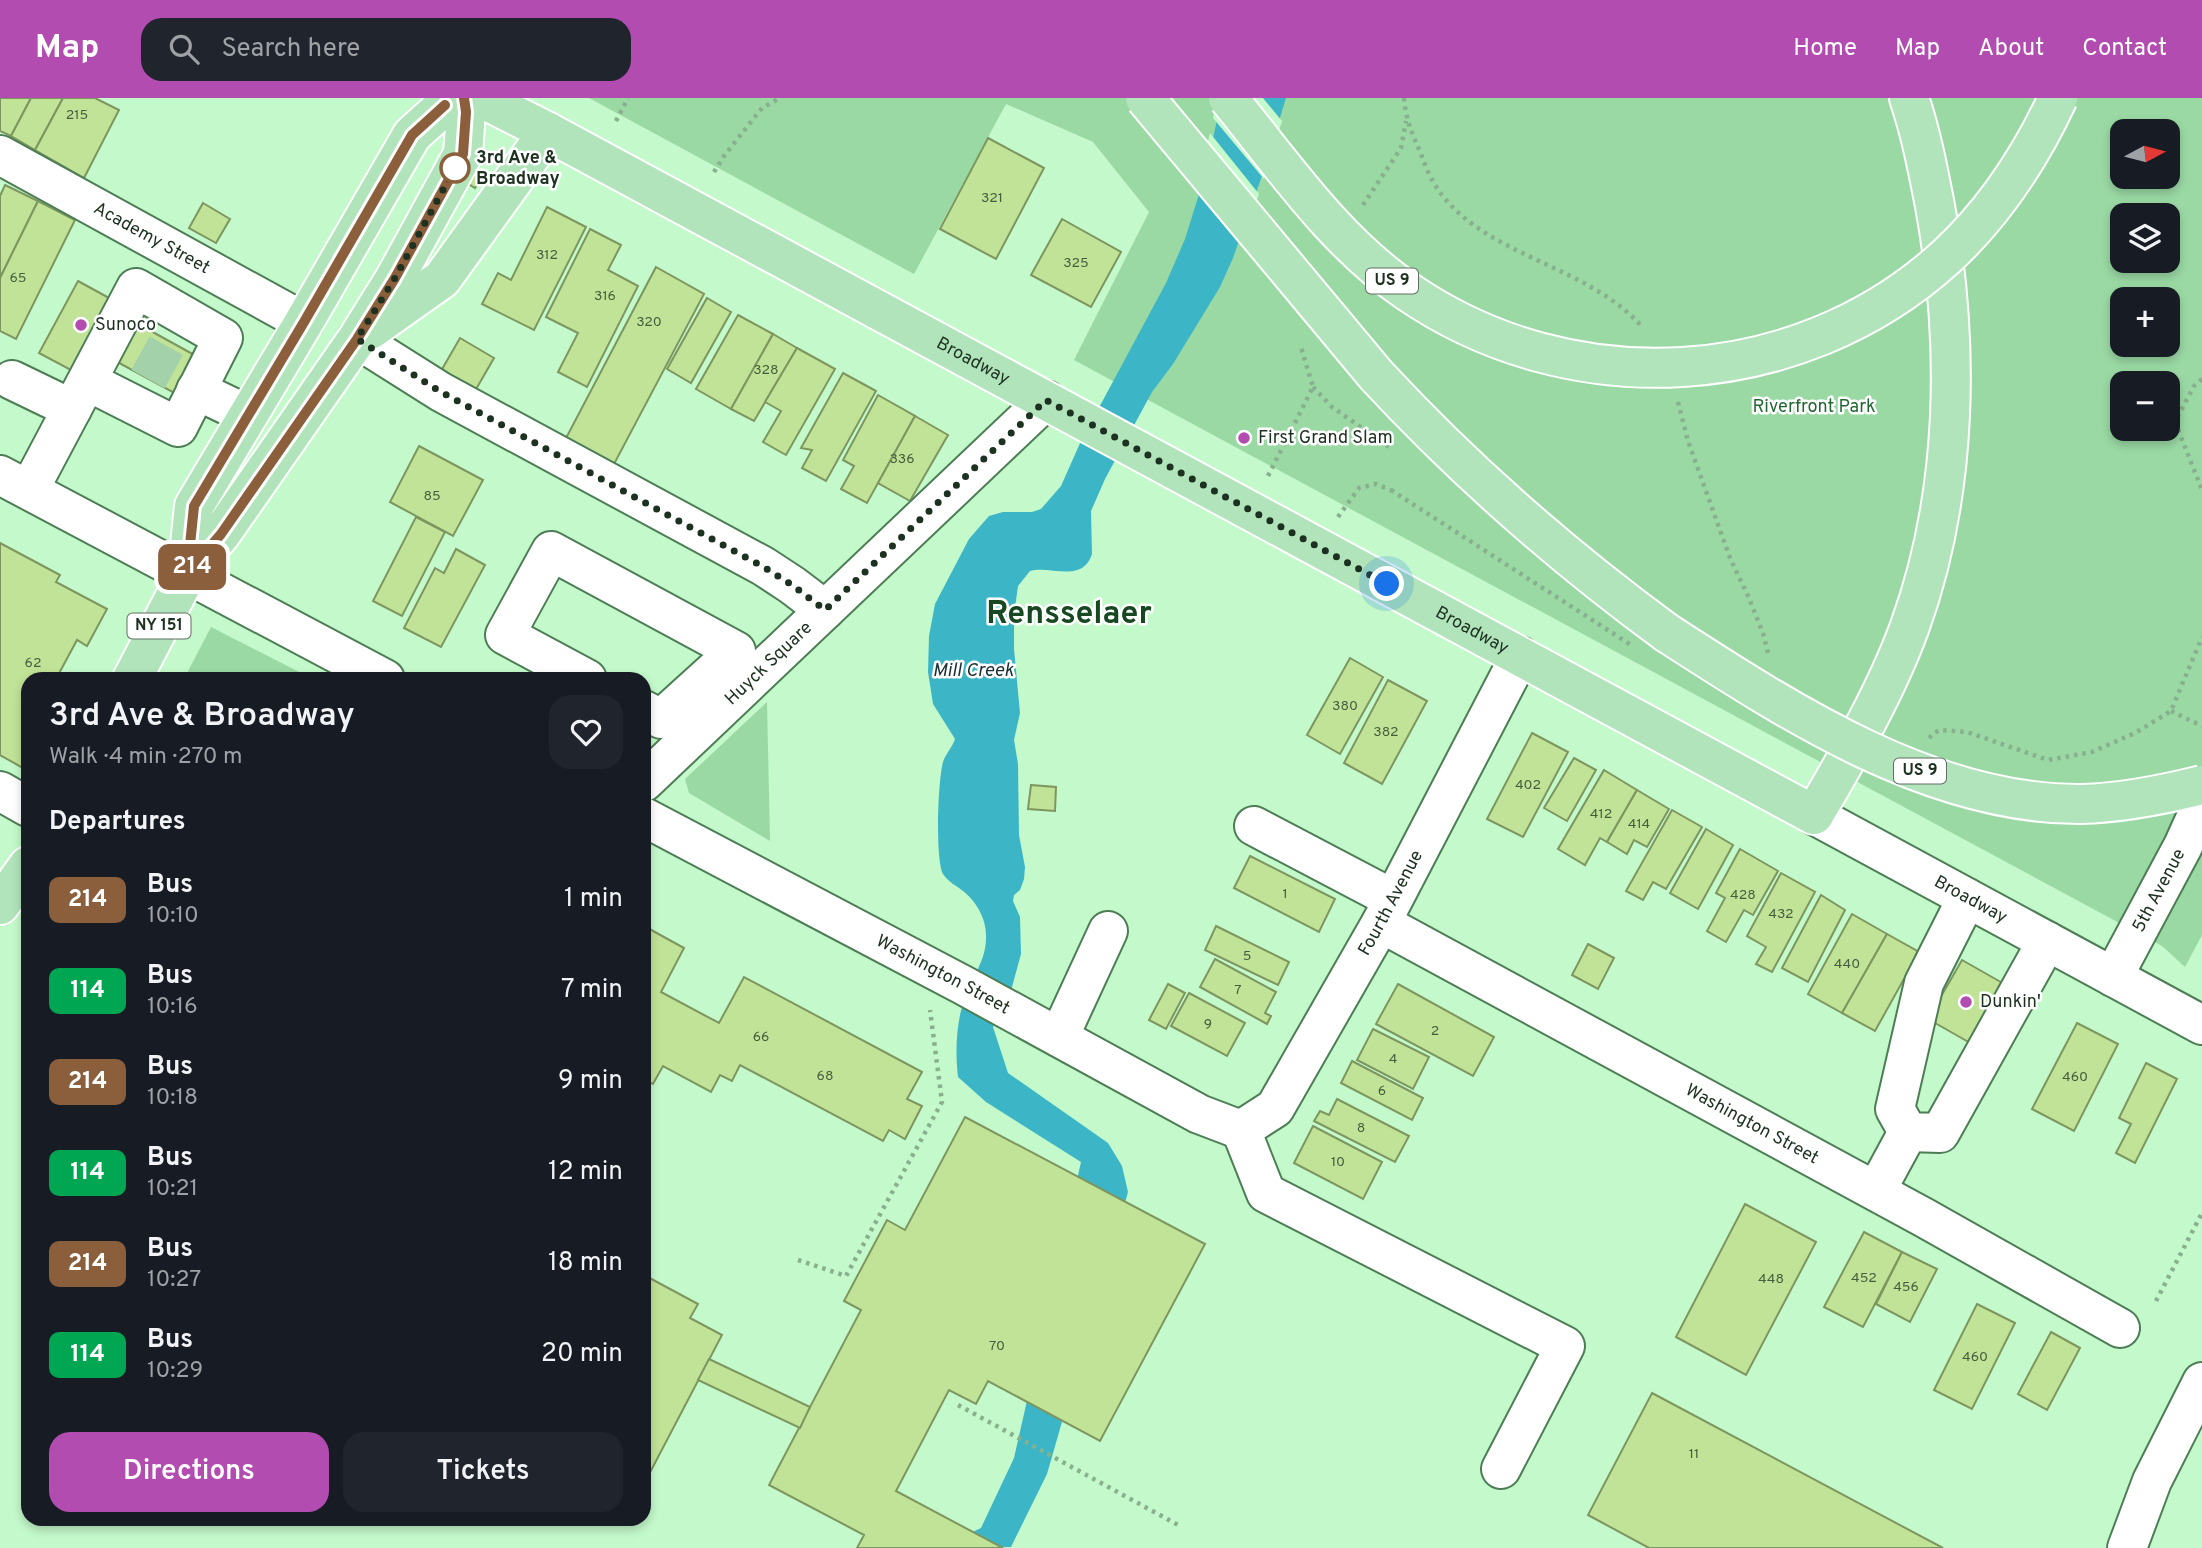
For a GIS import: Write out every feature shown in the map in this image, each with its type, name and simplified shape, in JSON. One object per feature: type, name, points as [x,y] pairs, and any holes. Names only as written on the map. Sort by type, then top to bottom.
[{"type":"main road","name":"NY 151","points":[[187,574],[194,506],[412,135],[453,98]]},
{"type":"main road","name":"NY 151","points":[[136,672],[187,574],[221,534],[357,339],[395,278],[463,154],[466,112],[464,98]]},
{"type":"main road","name":"Broadway","points":[[481,98],[1814,815]]},
{"type":"main road","name":"US 9","points":[[1145,98],[1334,326],[1419,421],[1475,476],[1562,553],[1689,647],[1777,702],[1843,737],[1922,773],[1986,792],[2048,802],[2090,803],[2143,799],[2202,785]]},
{"type":"main road","name":"US 9","points":[[1228,98],[1316,206],[1360,254],[1383,274],[1435,309],[1494,338],[1556,358],[1588,364],[1652,368],[1717,363],[1779,351],[1841,327],[1895,296],[1946,257],[1990,211],[2027,158],[2058,98]]},
{"type":"main road","points":[[1814,815],[1854,746],[1909,629],[1931,557],[1945,473],[1951,370],[1948,298],[1940,232],[1928,170],[1909,98]]},
{"type":"main road","points":[[357,339],[442,279],[548,132]]},
{"type":"main road","points":[[0,905],[21,876]]},
{"type":"street","name":"Academy Street","points":[[0,155],[304,322]]},
{"type":"street","points":[[171,319],[186,257]]},
{"type":"street","points":[[12,380],[79,395],[142,392],[177,427],[223,338],[171,319],[136,288],[79,395],[15,482],[371,672]]},
{"type":"street","points":[[357,339],[441,392],[762,566],[825,610]]},
{"type":"street","points":[[196,390],[248,415]]},
{"type":"street","name":"Huyck Square","points":[[651,773],[710,696],[825,610],[1050,402]]},
{"type":"street","points":[[574,672],[505,635],[551,551],[736,651],[710,696],[661,719],[651,714]]},
{"type":"street","name":"Fourth Avenue","points":[[1241,1130],[1275,1108],[1387,911],[1520,656]]},
{"type":"street","points":[[0,792],[21,803]]},
{"type":"street","name":"5th Avenue","points":[[2113,977],[2183,846],[2202,804]]},
{"type":"street","name":"Broadway","points":[[1814,815],[2202,1025]]},
{"type":"street","name":"Washington Street","points":[[651,821],[963,985],[1199,1114],[1241,1130]]},
{"type":"street","name":"Washington Street","points":[[1254,826],[1387,911],[2120,1328]]},
{"type":"street","points":[[1908,1132],[1895,1109],[1924,983],[1967,898]]},
{"type":"street","points":[[1059,1037],[1108,931]]},
{"type":"street","points":[[1908,1132],[1940,1133],[2047,941]]},
{"type":"street","points":[[1241,1130],[1266,1193],[1565,1346],[1502,1469]]},
{"type":"street","points":[[1876,1191],[1908,1132]]},
{"type":"street","points":[[2127,1548],[2152,1481],[2202,1382]]},
{"type":"path","points":[[616,121],[628,98]]},
{"type":"path","points":[[714,172],[762,108],[780,98]]},
{"type":"path","points":[[1404,98],[1406,121],[1423,160],[1436,186],[1455,210],[1485,232],[1593,287],[1620,304],[1650,335]]},
{"type":"path","points":[[2202,379],[2194,386],[2175,422],[2202,490]]},
{"type":"path","points":[[1676,399],[1692,454],[1769,655]]},
{"type":"path","points":[[1320,548],[1348,501],[1359,488],[1376,484],[1391,490]]},
{"type":"path","points":[[1923,744],[1934,733],[1955,730],[2048,760],[2092,752],[2135,733],[2171,711],[2202,637]]},
{"type":"path","points":[[2171,711],[2202,726]]},
{"type":"path","points":[[798,1260],[846,1276],[942,1101],[929,1004]]},
{"type":"path","points":[[2156,1301],[2202,1213]]},
{"type":"path","points":[[958,1405],[1180,1526]]},
{"type":"green space","name":"Riverfront Park","points":[[589,98],[2202,98],[2202,935],[2185,967],[2162,946],[1074,360],[1149,212],[1093,142],[1006,104],[914,274]]},
{"type":"green space","points":[[211,627],[299,672],[188,672]]},
{"type":"green space","points":[[767,702],[770,841],[689,793],[685,779]]},
{"type":"water","name":"Mill Creek","points":[[1222,98],[1286,98],[1233,258],[1220,287],[1173,364],[1152,392],[1105,479],[1091,511],[1092,554],[1087,563],[1074,571],[1030,571],[1018,586],[1014,615],[1020,713],[1014,740],[1018,764],[1019,835],[1025,867],[1024,879],[1013,901],[1020,917],[1021,954],[1012,987],[993,1027],[1008,1073],[1108,1143],[1122,1166],[1128,1192],[1047,1474],[1011,1547],[939,1548],[981,1528],[1014,1458],[1081,1162],[986,1102],[958,1077],[958,1027],[965,997],[984,954],[986,931],[977,906],[968,895],[945,877],[940,866],[938,819],[941,771],[955,739],[933,704],[928,672],[929,636],[935,604],[969,539],[989,516],[1041,509],[1061,486],[1081,441],[1166,283],[1185,239],[1204,178]]},
{"type":"pier","points":[[1218,98],[1263,98],[1282,121],[1264,179],[1213,118]]},
{"type":"pier","points":[[1210,133],[1259,194],[1241,246],[1196,192]]},
{"type":"building","points":[[0,98],[31,98],[11,136],[0,131]]},
{"type":"building","points":[[31,98],[63,98],[35,150],[11,136]]},
{"type":"building","points":[[63,98],[95,98],[119,110],[84,178],[35,150]]},
{"type":"building","points":[[988,138],[1044,168],[996,259],[940,229]]},
{"type":"building","points":[[475,169],[483,174],[475,188],[467,183]]},
{"type":"building","points":[[5,185],[38,201],[0,278],[0,196]]},
{"type":"building","points":[[38,201],[75,220],[16,339],[0,331],[0,278]]},
{"type":"building","points":[[203,203],[230,219],[216,243],[189,228]]},
{"type":"building","points":[[547,207],[586,227],[534,330],[482,304],[498,273],[511,280]]},
{"type":"building","points":[[1062,219],[1121,252],[1091,307],[1031,275]]},
{"type":"building","points":[[590,229],[621,245],[608,270],[638,286],[587,387],[558,372],[578,333],[546,317]]},
{"type":"building","points":[[656,267],[704,294],[613,466],[565,440]]},
{"type":"building","name":"Sunoco","points":[[78,281],[120,304],[82,376],[39,353]]},
{"type":"building","points":[[707,298],[731,312],[691,383],[667,369]]},
{"type":"building","points":[[738,315],[773,334],[731,409],[696,389]]},
{"type":"building","name":"Sunoco","points":[[131,320],[198,357],[178,395],[110,358]]},
{"type":"building","points":[[773,334],[797,348],[754,421],[731,409]]},
{"type":"building","points":[[460,338],[494,358],[475,391],[441,371]]},
{"type":"building","points":[[797,348],[835,369],[786,455],[763,442],[781,411],[765,402]]},
{"type":"building","points":[[843,373],[876,391],[826,481],[802,468],[812,450],[801,448]]},
{"type":"building","points":[[878,395],[915,416],[867,503],[841,489],[854,466],[843,460]]},
{"type":"building","points":[[915,416],[948,435],[910,501],[878,483]]},
{"type":"building","points":[[419,446],[483,480],[453,536],[390,502]]},
{"type":"building","points":[[416,517],[445,532],[402,616],[373,601]]},
{"type":"building","points":[[0,543],[60,575],[56,582],[107,609],[87,646],[77,640],[60,672],[21,672],[21,767],[0,755]]},
{"type":"building","points":[[456,549],[485,565],[441,647],[404,628],[435,568],[444,573]]},
{"type":"building","points":[[1350,658],[1383,677],[1340,754],[1307,735]]},
{"type":"building","points":[[1388,680],[1427,701],[1382,784],[1344,763]]},
{"type":"building","points":[[1532,733],[1568,752],[1523,837],[1487,819]]},
{"type":"building","points":[[1574,758],[1596,770],[1567,821],[1544,808]]},
{"type":"building","points":[[1604,770],[1637,790],[1607,842],[1600,838],[1585,865],[1558,849]]},
{"type":"building","points":[[1031,785],[1056,787],[1055,811],[1028,809]]},
{"type":"building","points":[[1637,790],[1669,809],[1647,847],[1634,840],[1627,854],[1607,842]]},
{"type":"building","points":[[1672,810],[1702,827],[1666,889],[1653,882],[1643,900],[1626,891]]},
{"type":"building","points":[[1706,829],[1733,845],[1698,909],[1670,893]]},
{"type":"building","points":[[1740,849],[1778,871],[1753,915],[1744,910],[1726,942],[1707,931],[1725,898],[1716,893]]},
{"type":"building","points":[[1250,856],[1335,899],[1319,932],[1234,888]]},
{"type":"building","points":[[1781,873],[1815,892],[1772,972],[1756,964],[1766,947],[1747,936]]},
{"type":"building","points":[[1821,895],[1845,910],[1808,982],[1782,968]]},
{"type":"building","points":[[1852,914],[1887,934],[1842,1013],[1808,994]]},
{"type":"building","points":[[1216,926],[1289,962],[1278,985],[1205,950]]},
{"type":"building","points":[[651,930],[684,948],[661,992],[719,1023],[744,977],[922,1072],[907,1099],[922,1106],[905,1139],[889,1130],[883,1141],[740,1065],[732,1081],[720,1075],[711,1092],[663,1066],[653,1084]]},
{"type":"building","points":[[1887,934],[1919,952],[1875,1031],[1842,1013]]},
{"type":"building","points":[[1588,944],[1614,958],[1598,989],[1572,975]]},
{"type":"building","points":[[1215,959],[1276,992],[1265,1013],[1271,1016],[1267,1024],[1200,987]]},
{"type":"building","points":[[1962,960],[2006,985],[1972,1044],[1928,1019]]},
{"type":"building","points":[[1168,984],[1185,993],[1166,1029],[1149,1020]]},
{"type":"building","points":[[1398,984],[1494,1037],[1473,1076],[1376,1024]]},
{"type":"building","points":[[1189,993],[1245,1023],[1227,1056],[1171,1026]]},
{"type":"building","points":[[2077,1023],[2118,1044],[2074,1131],[2032,1109]]},
{"type":"building","points":[[1373,1029],[1429,1057],[1413,1089],[1357,1060]]},
{"type":"building","points":[[1352,1061],[1423,1098],[1412,1120],[1341,1083]]},
{"type":"building","points":[[2146,1063],[2177,1079],[2135,1163],[2116,1153],[2131,1124],[2119,1118]]},
{"type":"building","points":[[1337,1099],[1409,1136],[1395,1162],[1314,1121],[1320,1111],[1329,1115]]},
{"type":"building","points":[[965,1117],[1205,1244],[1100,1441],[988,1381],[976,1404],[949,1390],[896,1491],[1003,1548],[857,1548],[864,1535],[769,1485],[861,1310],[844,1301],[887,1220],[905,1230]]},
{"type":"building","points":[[1313,1126],[1382,1162],[1363,1199],[1294,1163]]},
{"type":"building","points":[[1745,1204],[1816,1242],[1746,1375],[1676,1337]]},
{"type":"building","points":[[1864,1232],[1902,1252],[1863,1327],[1824,1307]]},
{"type":"building","points":[[1902,1252],[1937,1269],[1910,1322],[1876,1304]]},
{"type":"building","points":[[651,1279],[698,1304],[690,1318],[722,1335],[651,1471]]},
{"type":"building","points":[[1977,1304],[2015,1323],[1972,1409],[1934,1390]]},
{"type":"building","points":[[2051,1332],[2080,1348],[2047,1410],[2018,1394]]},
{"type":"building","points":[[709,1359],[810,1407],[800,1428],[698,1380]]},
{"type":"building","points":[[1652,1393],[1943,1548],[1649,1548],[1588,1515]]},
{"type":"tunnel","points":[[148,379],[169,341]]},
{"type":"bus line","name":"214","points":[[445,105],[412,135],[194,506],[187,574],[221,534],[357,339],[395,278],[463,154],[466,112],[464,98]]},
{"type":"place","name":"3rd Ave & Broadway","points":[[455,168]]},
{"type":"place","name":"Sunoco","points":[[81,325]]},
{"type":"place","name":"First Grand Slam","points":[[1244,438]]},
{"type":"place","name":"Dunkin'","points":[[1966,1002]]},
{"type":"district","name":"Rensselaer","points":[[1069,615]]},
{"type":"route","points":[[455,168],[395,278],[357,339],[441,392],[762,566],[825,610],[1046,400],[1387,584]]}]
